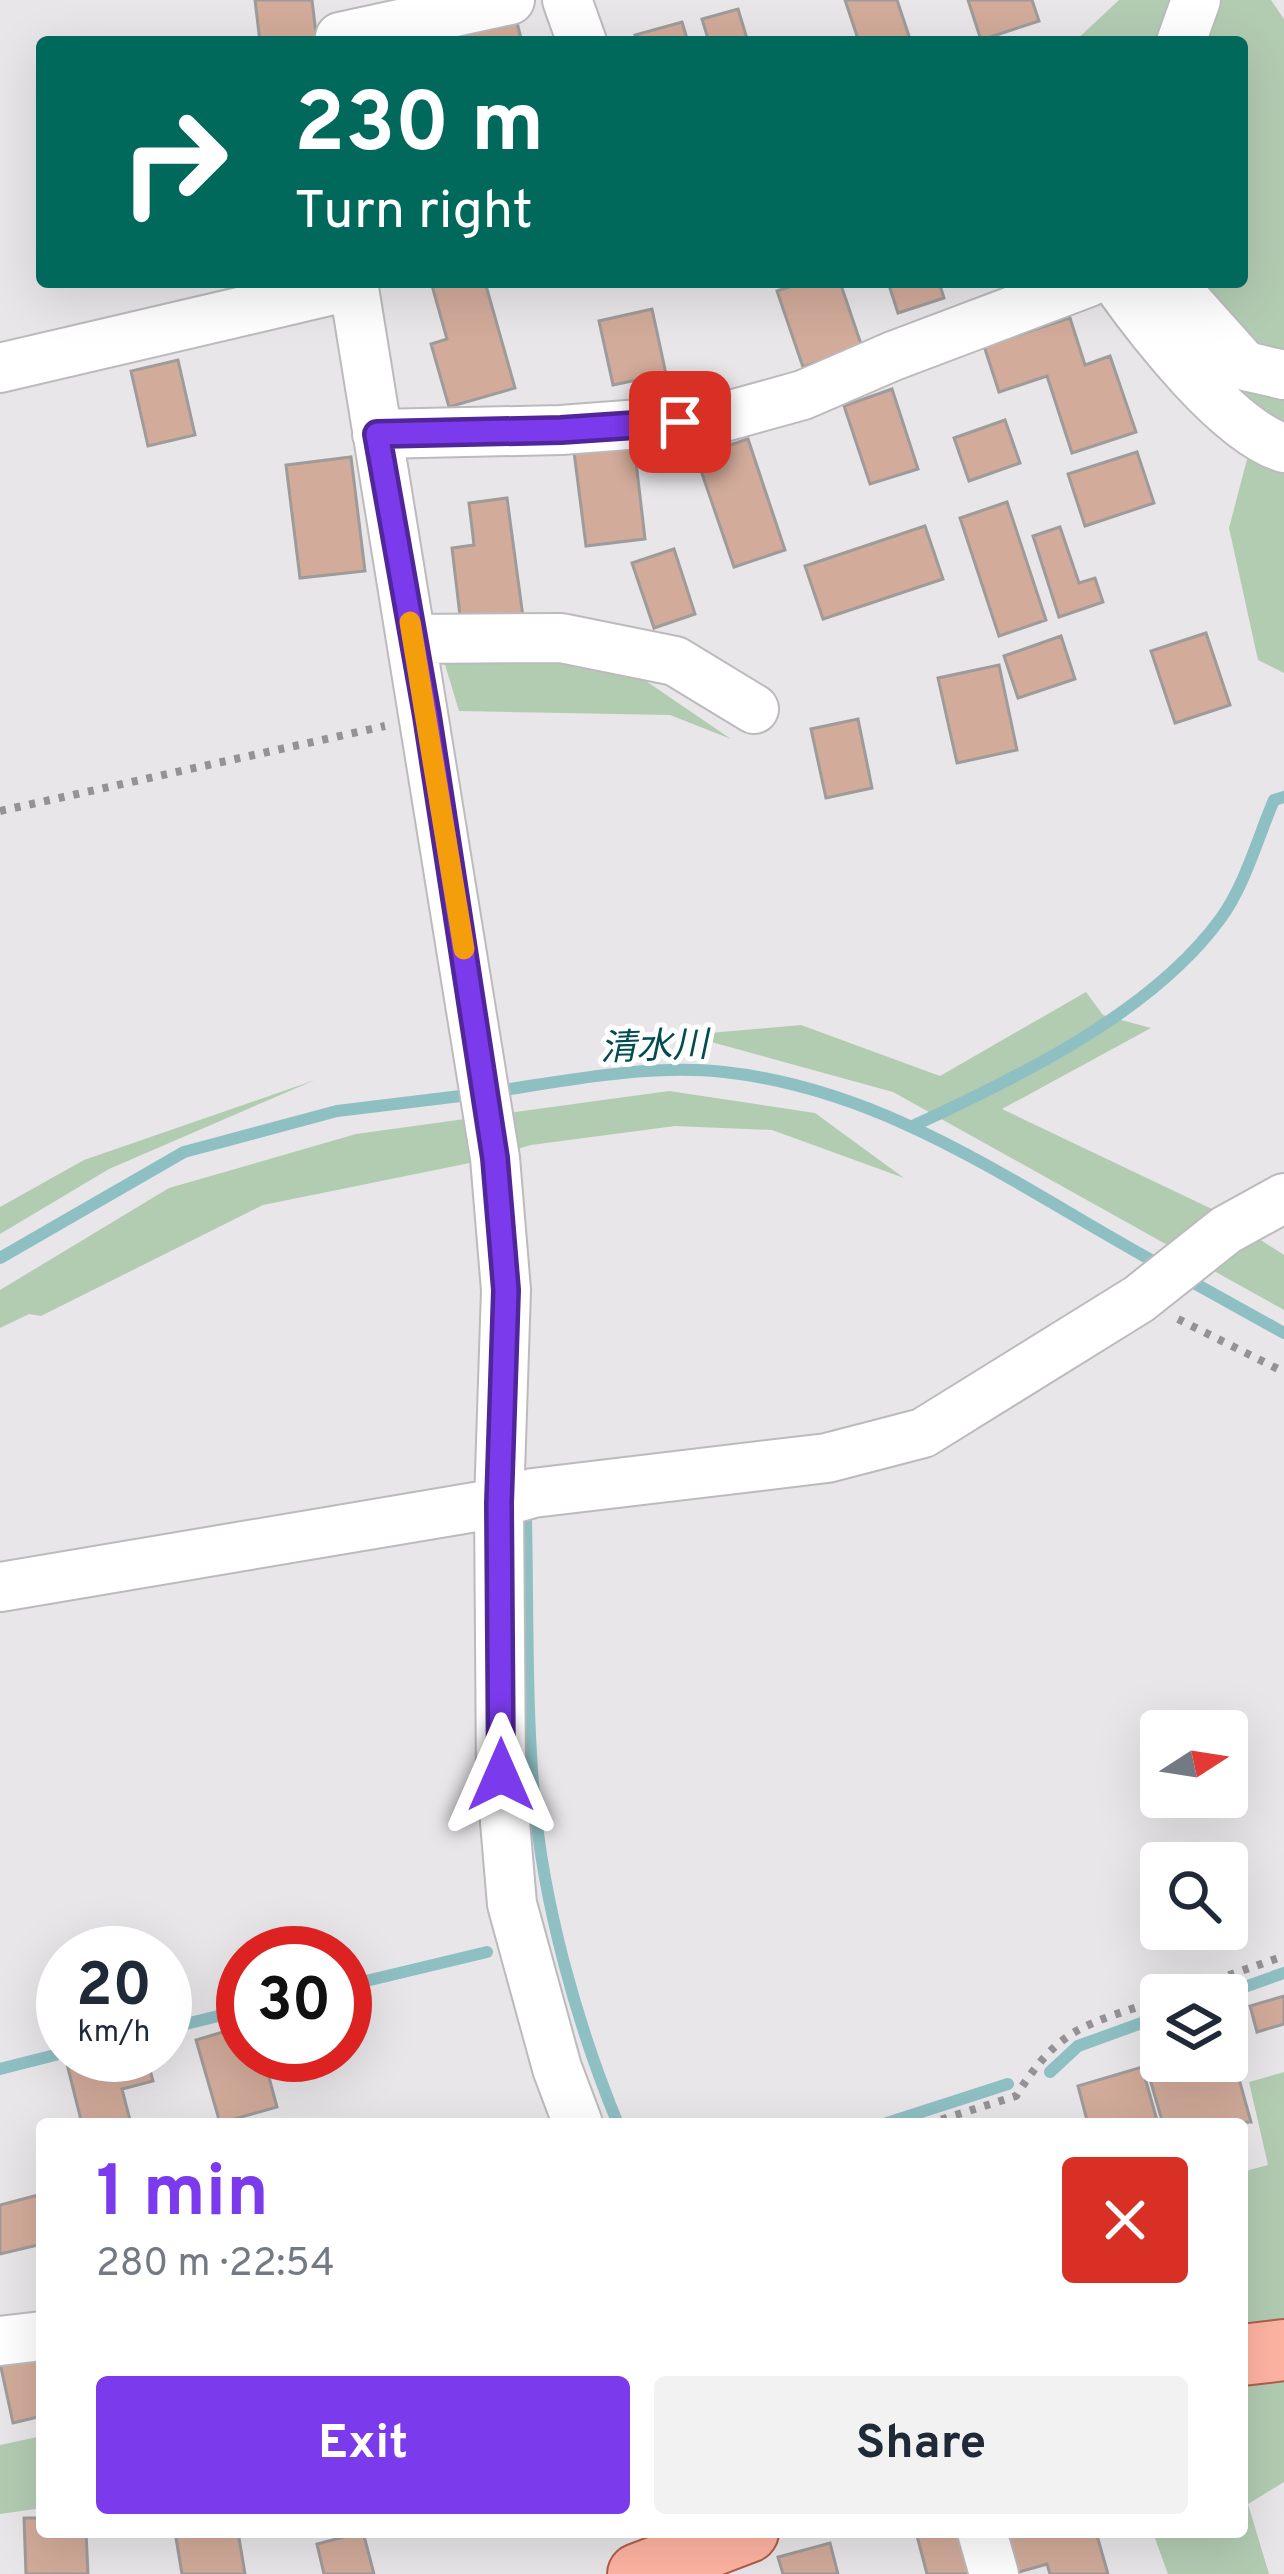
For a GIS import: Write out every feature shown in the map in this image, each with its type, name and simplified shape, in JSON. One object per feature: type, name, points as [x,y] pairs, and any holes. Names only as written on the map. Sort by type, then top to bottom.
[{"type":"main road","points":[[1248,2354],[1284,2350]]},
{"type":"main road","points":[[638,2574],[731,2538]]},
{"type":"street","points":[[339,26],[511,0]]},
{"type":"street","points":[[567,0],[580,36]]},
{"type":"street","points":[[1182,36],[1196,0]]},
{"type":"street","points":[[0,368],[336,288]]},
{"type":"street","points":[[354,288],[427,716],[495,1158],[506,1290],[499,1503],[501,1775],[512,1904],[556,2068],[576,2118]]},
{"type":"street","points":[[377,434],[561,430],[720,418],[803,395],[1073,288]]},
{"type":"street","points":[[1120,288],[1146,324],[1220,404],[1284,448]]},
{"type":"street","points":[[1175,288],[1244,366],[1284,375]]},
{"type":"street","points":[[413,638],[561,638],[652,656],[675,661],[754,710]]},
{"type":"street","points":[[0,1587],[499,1503],[533,1493],[827,1458],[923,1432],[1139,1299],[1226,1230],[1284,1198]]},
{"type":"street","points":[[0,2341],[36,2337]]},
{"type":"street","points":[[984,2538],[994,2574]]},
{"type":"path","points":[[0,812],[427,716]]},
{"type":"path","points":[[1139,1299],[1284,1372]]},
{"type":"path","points":[[1231,1974],[1284,1955]]},
{"type":"path","points":[[946,2118],[1016,2096],[1044,2052],[1069,2031],[1140,2006]]},
{"type":"green space","points":[[1119,0],[1271,0],[1284,19],[1284,673],[1258,660],[1229,528],[1250,448],[1113,288],[1248,288],[1248,36],[1080,36]]},
{"type":"green space","points":[[443,658],[618,662],[731,739],[670,715],[459,711]]},
{"type":"green space","points":[[1086,992],[1103,1015],[1151,1028],[1002,1109],[1212,1209],[1284,1255],[1284,1310],[893,1092],[686,1035],[801,1025],[940,1076]]},
{"type":"green space","points":[[315,1080],[109,1169],[0,1234],[0,1207],[84,1160]]},
{"type":"green space","points":[[669,1091],[815,1113],[904,1178],[772,1130],[675,1126],[531,1145],[465,1164],[263,1205],[41,1316],[29,1314],[0,1328],[0,1290],[169,1188],[356,1134]]},
{"type":"green space","points":[[1284,2072],[1284,2325],[1248,2331],[1248,2170],[1268,2165],[1249,2082]]},
{"type":"green space","points":[[1284,2373],[1284,2482],[1248,2504],[1248,2379]]},
{"type":"green space","points":[[36,2437],[36,2509],[0,2514],[0,2445]]},
{"type":"green space","points":[[1248,2504],[1269,2574],[1168,2574],[1155,2538],[1248,2538]]},
{"type":"building","points":[[255,0],[312,0],[316,36],[259,36]]},
{"type":"building","points":[[845,0],[897,0],[909,36],[857,36]]},
{"type":"building","points":[[968,0],[1032,0],[1039,21],[980,36]]},
{"type":"building","points":[[738,9],[746,36],[707,36],[702,19]]},
{"type":"building","points":[[515,15],[520,36],[464,36],[463,30]]},
{"type":"building","points":[[682,22],[686,36],[635,36]]},
{"type":"building","points":[[433,288],[487,288],[515,388],[449,407],[431,344],[447,339]]},
{"type":"building","points":[[842,288],[862,347],[803,367],[777,291]]},
{"type":"building","points":[[890,288],[941,288],[944,298],[898,313]]},
{"type":"building","points":[[652,309],[666,374],[613,385],[599,321]]},
{"type":"building","points":[[1070,318],[1085,365],[1110,356],[1136,432],[1072,453],[1047,376],[999,392],[984,346]]},
{"type":"building","points":[[178,360],[195,435],[148,446],[131,371]]},
{"type":"building","points":[[892,389],[918,469],[870,484],[844,406]]},
{"type":"building","points":[[1005,420],[1020,463],[969,481],[954,438]]},
{"type":"building","points":[[748,439],[785,550],[734,567],[696,456]]},
{"type":"building","points":[[634,445],[645,539],[586,546],[574,452]]},
{"type":"building","points":[[1137,452],[1154,503],[1085,526],[1068,474]]},
{"type":"building","points":[[351,457],[365,571],[300,578],[286,465]]},
{"type":"building","points":[[507,498],[523,617],[461,624],[452,548],[474,545],[469,503]]},
{"type":"building","points":[[1007,502],[1046,620],[999,636],[960,518]]},
{"type":"building","points":[[925,526],[943,579],[823,619],[805,566]]},
{"type":"building","points":[[1060,527],[1079,583],[1095,578],[1103,602],[1059,617],[1033,536]]},
{"type":"building","points":[[674,549],[695,614],[654,628],[632,563]]},
{"type":"building","points":[[1206,633],[1230,705],[1175,723],[1151,651]]},
{"type":"building","points":[[1061,636],[1075,679],[1018,698],[1004,656]]},
{"type":"building","points":[[999,665],[1017,750],[957,763],[938,678]]},
{"type":"building","points":[[858,719],[872,788],[826,798],[811,729]]},
{"type":"building","points":[[1284,1996],[1284,2024],[1257,2032],[1250,2006]]},
{"type":"building","points":[[216,2034],[216,2082],[270,2082],[277,2107],[219,2118],[196,2040]]},
{"type":"building","points":[[1140,2068],[1140,2082],[1146,2082],[1156,2118],[1086,2118],[1078,2086]]},
{"type":"building","points":[[72,2082],[149,2082],[122,2089],[129,2118],[80,2118]]},
{"type":"building","points":[[1151,2082],[1240,2082],[1251,2122],[1248,2118],[1161,2118]]},
{"type":"building","points":[[36,2196],[36,2245],[0,2254],[0,2205]]},
{"type":"building","points":[[36,2354],[36,2417],[13,2423],[0,2363]]},
{"type":"building","points":[[24,2518],[36,2518],[36,2538],[86,2538],[88,2574],[26,2574]]},
{"type":"building","points":[[176,2538],[239,2538],[245,2574],[182,2574]]},
{"type":"building","points":[[365,2538],[374,2574],[324,2574],[317,2544]]},
{"type":"building","points":[[918,2538],[965,2538],[974,2574],[927,2574]]},
{"type":"building","points":[[1002,2538],[1098,2538],[1108,2574],[1050,2574],[1047,2564],[1012,2574]]},
{"type":"building","points":[[830,2543],[838,2574],[783,2574],[778,2557]]},
{"type":"waterway","points":[[915,1125],[1082,1039],[1159,983],[1193,952],[1230,905],[1274,800],[1284,797]]},
{"type":"waterway","name":"清水川","points":[[497,1091],[668,1070],[724,1072],[785,1082],[842,1099],[952,1146],[1162,1266]]},
{"type":"waterway","name":"清水川","points":[[0,1258],[184,1152],[337,1111],[477,1094]]},
{"type":"waterway","name":"清水川","points":[[1185,1278],[1284,1333]]},
{"type":"waterway","points":[[526,1521],[530,1727],[545,1878],[564,1963],[616,2118]]},
{"type":"waterway","points":[[372,1980],[487,1952]]},
{"type":"waterway","points":[[1248,1986],[1284,1973]]},
{"type":"waterway","points":[[192,2022],[216,2017]]},
{"type":"waterway","points":[[1050,2072],[1078,2046],[1140,2024]]},
{"type":"waterway","points":[[0,2069],[36,2060]]},
{"type":"waterway","points":[[903,2118],[1008,2084]]},
{"type":"slow traffic","points":[[410,622],[464,949]]},
{"type":"route","points":[[501,1775],[499,1503],[506,1290],[495,1158],[427,716],[377,434],[680,422]]}]
